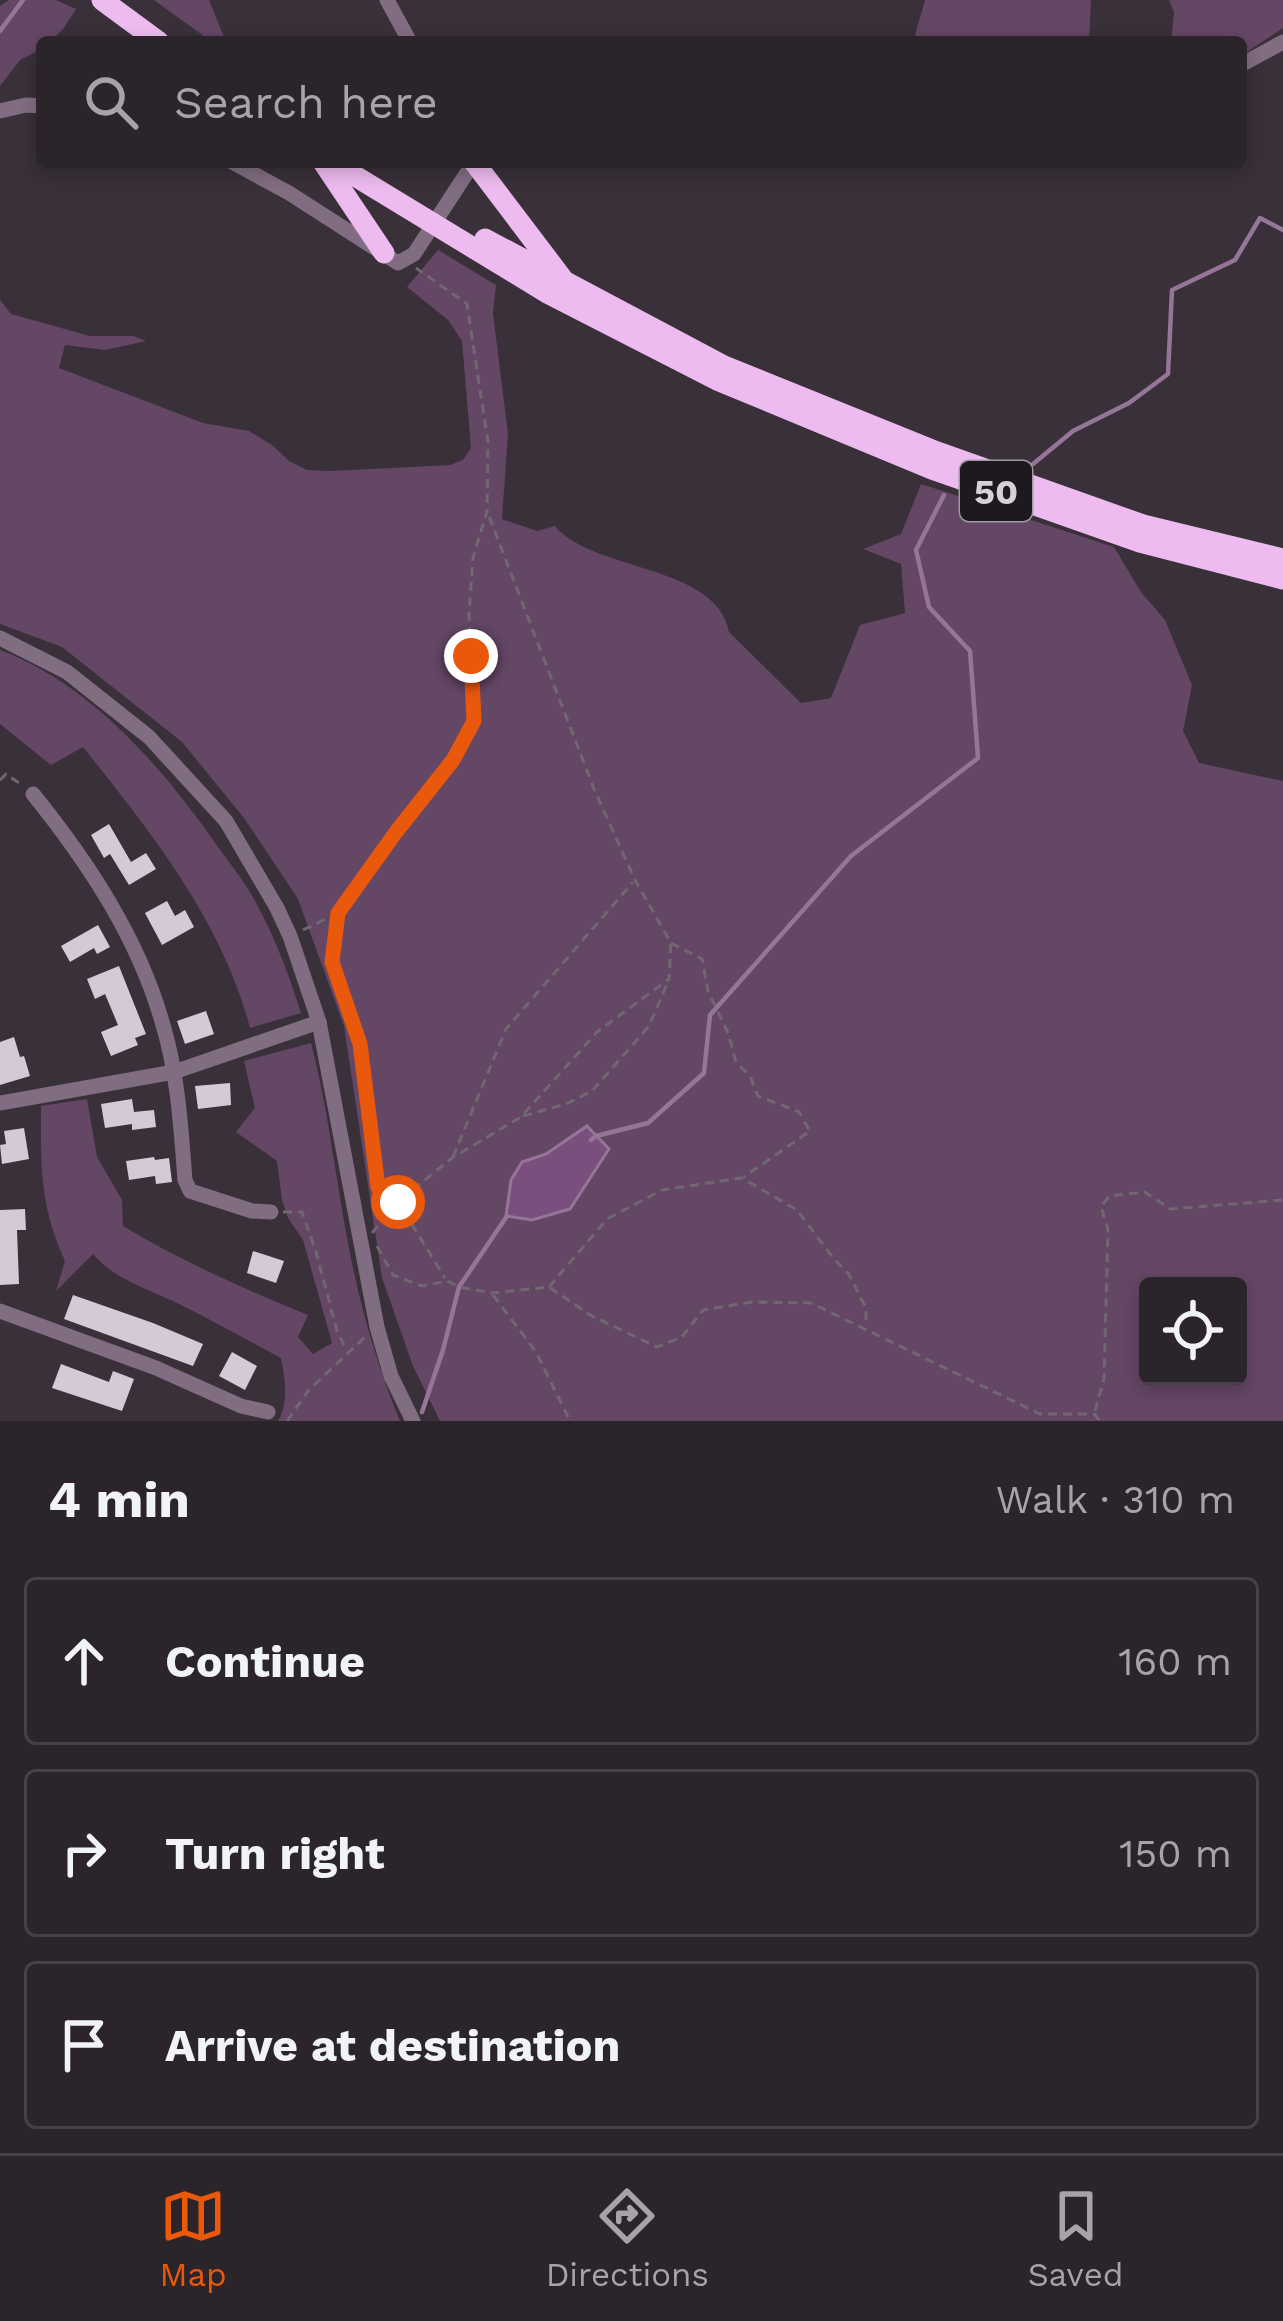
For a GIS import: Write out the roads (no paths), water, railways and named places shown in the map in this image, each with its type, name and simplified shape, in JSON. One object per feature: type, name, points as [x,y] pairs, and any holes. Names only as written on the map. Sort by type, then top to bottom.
[{"type":"highway","points":[[102,0],[151,36]]},
{"type":"highway","points":[[124,0],[171,36]]},
{"type":"highway","points":[[327,168],[394,257]]},
{"type":"highway","name":"50","points":[[343,168],[724,366],[937,452],[1143,525],[1283,559]]},
{"type":"highway","name":"50","points":[[366,168],[549,294],[717,380],[932,469],[1140,542],[1283,578]]},
{"type":"highway","points":[[479,168],[566,283]]},
{"type":"street","points":[[387,0],[407,36]]},
{"type":"street","points":[[1247,62],[1283,42]]},
{"type":"street","points":[[0,111],[36,106]]},
{"type":"street","points":[[243,168],[394,257],[414,254],[470,168]]},
{"type":"street","points":[[0,638],[68,672],[149,737],[226,821],[290,936],[319,1022],[377,1327],[391,1376],[413,1421]]},
{"type":"street","points":[[33,794],[108,899],[163,1022],[174,1072],[184,1180],[190,1191],[252,1211],[272,1212]]},
{"type":"street","points":[[0,1103],[174,1072],[319,1022]]},
{"type":"street","points":[[0,1311],[155,1368],[241,1406],[268,1412]]},
{"type":"waterway","points":[[0,31],[23,0]]},
{"type":"waterway","points":[[1033,464],[1073,431],[1129,403],[1168,374],[1172,290],[1235,260],[1260,218],[1283,230]]},
{"type":"waterway","points":[[591,1140],[648,1123],[704,1073],[710,1015],[851,856],[978,758],[970,651],[929,607],[916,550],[944,495]]},
{"type":"waterway","points":[[422,1412],[459,1287],[507,1216]]}]
